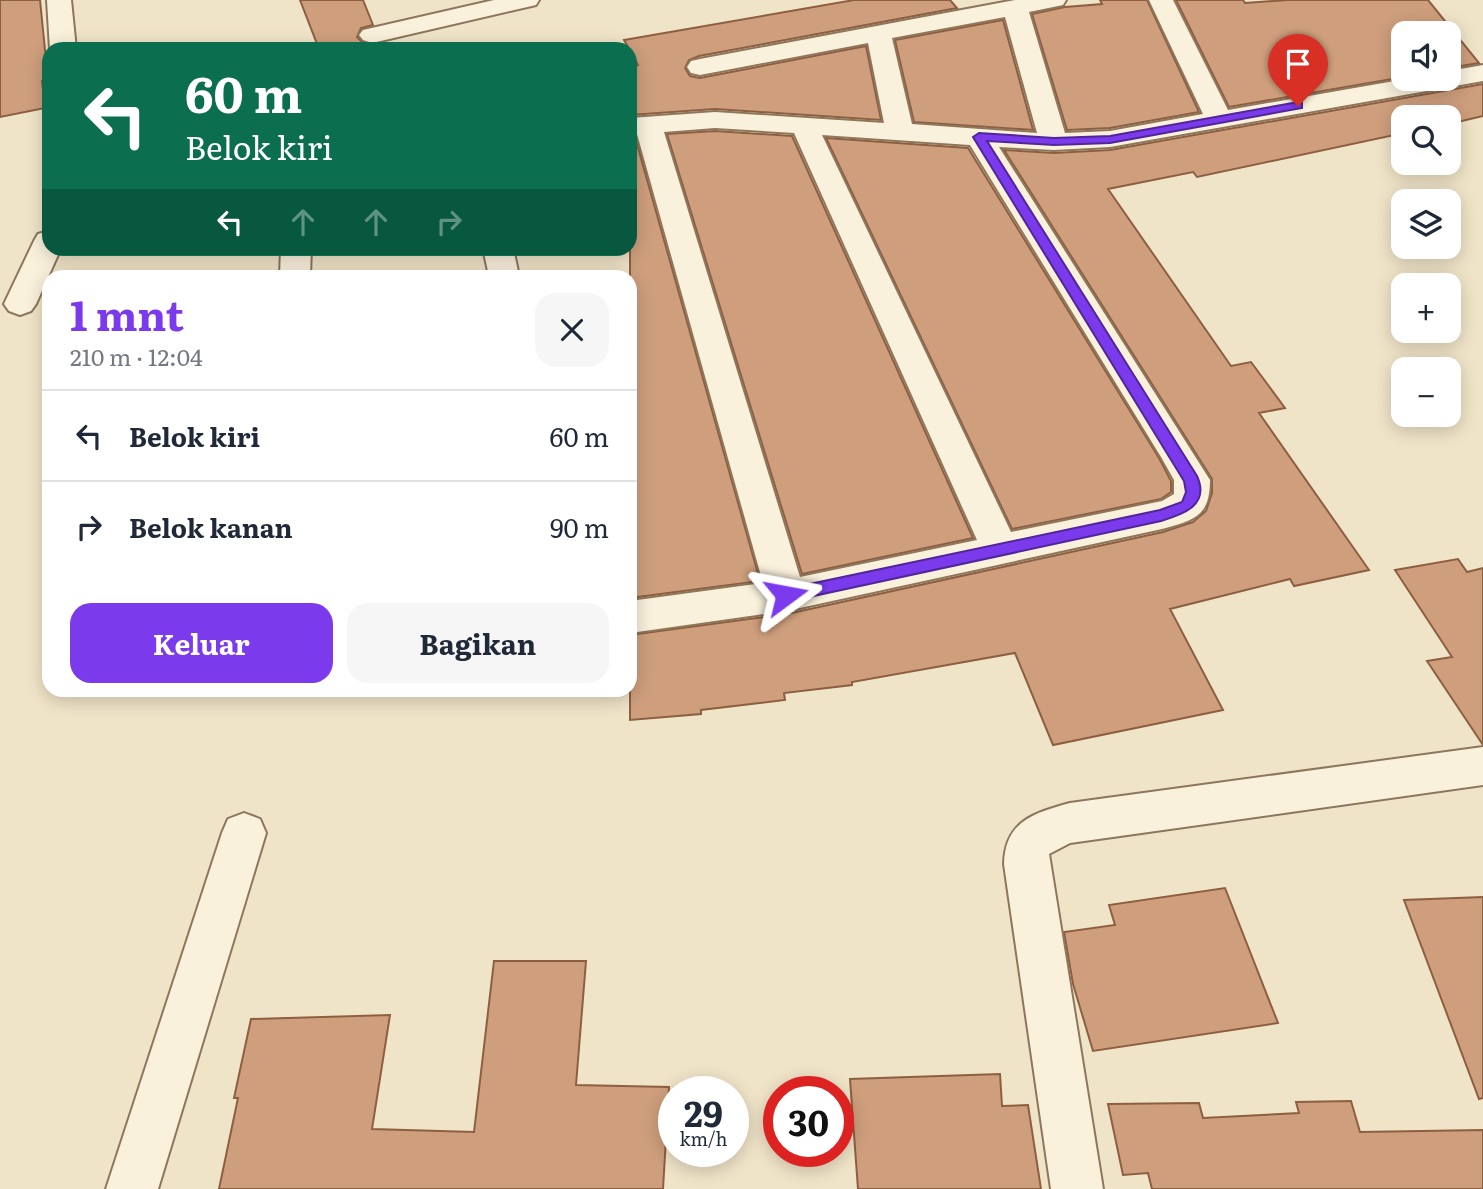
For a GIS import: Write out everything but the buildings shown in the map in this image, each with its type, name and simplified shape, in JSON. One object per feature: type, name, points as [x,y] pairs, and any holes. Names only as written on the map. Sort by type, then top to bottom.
[{"type":"street","points":[[59,0],[62,42]]},
{"type":"street","points":[[372,35],[527,0]]},
{"type":"street","points":[[716,120],[696,56],[878,32],[1054,0]]},
{"type":"street","points":[[1161,0],[1219,119]]},
{"type":"street","points":[[1015,8],[1054,142]]},
{"type":"street","points":[[878,32],[901,133]]},
{"type":"street","points":[[786,595],[639,125],[716,120],[1054,142],[1110,139],[1483,74]]},
{"type":"street","points":[[804,126],[1000,549]]},
{"type":"street","points":[[637,616],[786,595],[1179,510],[1192,500],[1192,480],[979,137]]},
{"type":"street","points":[[20,304],[42,256]]},
{"type":"street","points":[[1077,1189],[1026,864],[1031,840],[1041,832],[1070,823],[1483,766]]},
{"type":"street","points":[[132,1189],[244,833]]},
{"type":"route","points":[[786,595],[1161,515],[1187,506],[1194,492],[1192,480],[979,137],[1054,142],[1110,139],[1298,106]]}]
